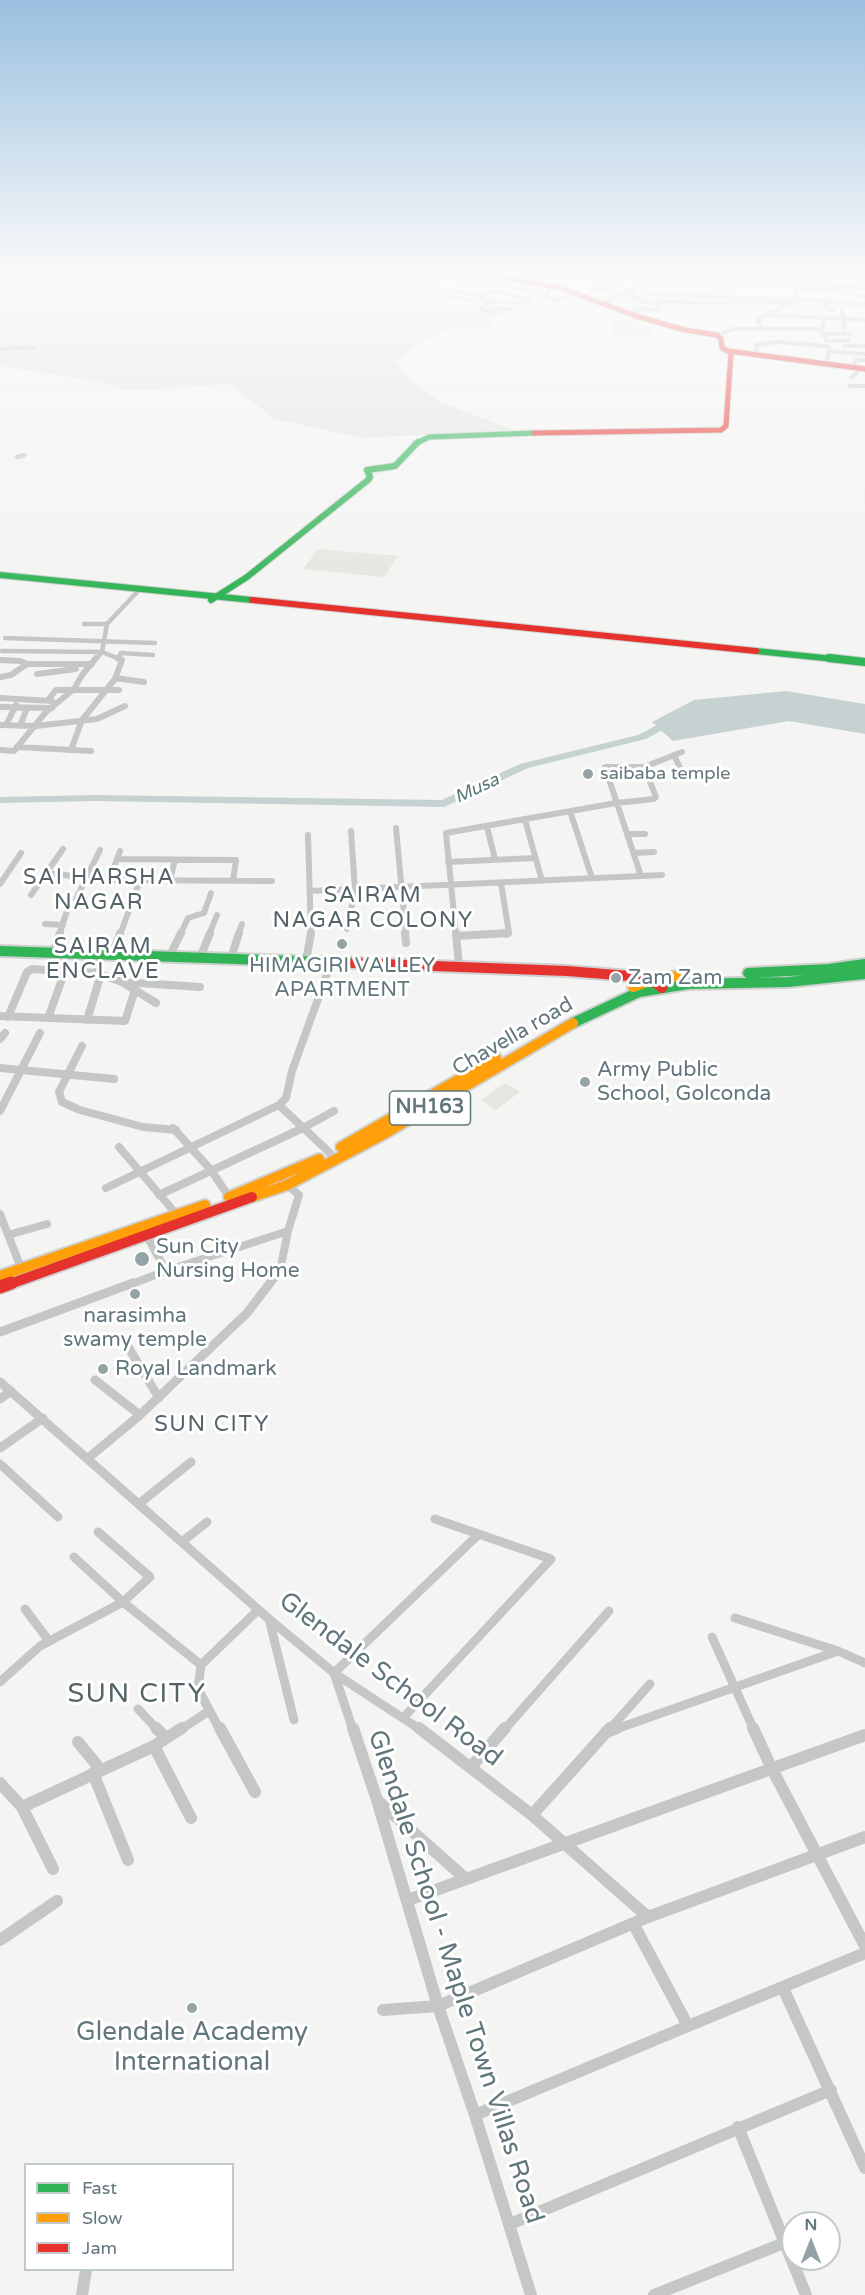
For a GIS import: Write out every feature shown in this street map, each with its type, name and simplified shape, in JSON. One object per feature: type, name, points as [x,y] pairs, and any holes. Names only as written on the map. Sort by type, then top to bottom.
[{"type":"main road","points":[[229,596],[368,480],[370,477],[367,470],[394,466],[403,460],[416,443],[429,437],[479,433],[721,430],[726,426],[729,380]]},
{"type":"main road","points":[[0,577],[213,598],[229,596],[865,664]]},
{"type":"main road","points":[[0,951],[612,974],[652,980],[662,988]]},
{"type":"main road","name":"Chavella road","points":[[0,1276],[229,1197],[278,1177],[330,1153],[575,1013],[652,980],[680,975],[819,969],[865,963]]},
{"type":"main road","name":"Chavella road","points":[[0,1287],[287,1185],[384,1134],[584,1017],[639,992],[688,984],[788,981],[865,974]]},
{"type":"street","points":[[849,386],[865,386]]},
{"type":"street","points":[[17,457],[24,455]]},
{"type":"street","points":[[0,750],[14,751],[40,719],[74,690],[87,669],[102,652],[107,624],[138,590]]},
{"type":"street","points":[[84,624],[107,624]]},
{"type":"street","points":[[4,638],[155,643]]},
{"type":"street","points":[[2,651],[102,652],[122,660],[115,678],[82,720],[71,750]]},
{"type":"street","points":[[117,659],[121,653],[153,655]]},
{"type":"street","points":[[0,660],[87,669]]},
{"type":"street","points":[[0,677],[11,675],[27,664]]},
{"type":"street","points":[[28,672],[38,672],[37,676],[67,667],[92,664]]},
{"type":"street","points":[[115,678],[144,681]]},
{"type":"street","points":[[48,700],[56,690],[119,690]]},
{"type":"street","points":[[0,698],[48,700],[59,703]]},
{"type":"street","points":[[3,725],[19,699]]},
{"type":"street","points":[[20,726],[35,699]]},
{"type":"street","points":[[3,725],[36,726],[97,719],[125,706]]},
{"type":"street","points":[[0,707],[52,708]]},
{"type":"street","points":[[17,747],[90,752]]},
{"type":"street","points":[[641,876],[605,767],[644,767],[682,752]]},
{"type":"street","points":[[674,755],[682,772]]},
{"type":"street","points":[[459,967],[458,936],[446,833],[656,797],[644,767]]},
{"type":"street","points":[[570,811],[592,878]]},
{"type":"street","points":[[525,820],[542,880]]},
{"type":"street","points":[[487,826],[495,860]]},
{"type":"street","points":[[396,828],[403,887],[406,943]]},
{"type":"street","points":[[347,929],[355,890],[351,831]]},
{"type":"street","points":[[627,834],[645,834]]},
{"type":"street","points":[[306,961],[312,927],[308,835]]},
{"type":"street","points":[[31,895],[63,849]]},
{"type":"street","points":[[76,899],[100,850]]},
{"type":"street","points":[[109,880],[120,851]]},
{"type":"street","points":[[633,853],[654,852]]},
{"type":"street","points":[[0,884],[21,853]]},
{"type":"street","points":[[448,862],[536,858]]},
{"type":"street","points":[[117,859],[236,860],[233,880]]},
{"type":"street","points":[[170,880],[175,860]]},
{"type":"street","points":[[46,873],[109,880],[272,881]]},
{"type":"street","points":[[310,891],[662,875]]},
{"type":"street","points":[[87,1020],[106,954],[140,880]]},
{"type":"street","points":[[458,936],[510,933],[501,883]]},
{"type":"street","points":[[169,957],[188,918],[204,913],[211,893]]},
{"type":"street","points":[[53,953],[69,905]]},
{"type":"street","points":[[200,958],[217,915]]},
{"type":"street","points":[[45,924],[63,925]]},
{"type":"street","points":[[231,958],[242,924]]},
{"type":"street","points":[[106,1188],[279,1105],[286,1098],[292,1071],[331,963]]},
{"type":"street","points":[[135,990],[125,1021],[4,1017],[28,970],[99,974],[122,982],[135,990],[156,1003]]},
{"type":"street","points":[[48,1018],[65,971]]},
{"type":"street","points":[[122,982],[200,987]]},
{"type":"street","points":[[0,1111],[40,1033]]},
{"type":"street","points":[[82,1046],[59,1092],[62,1102],[80,1110],[143,1127],[174,1128],[211,1170],[229,1197]]},
{"type":"street","points":[[0,1068],[114,1079]]},
{"type":"street","points":[[279,1105],[330,1153]]},
{"type":"street","points":[[159,1195],[303,1128],[334,1111]]},
{"type":"street","points":[[118,1147],[177,1215]]},
{"type":"street","points":[[87,1459],[140,1416],[247,1313],[280,1271],[288,1231],[299,1195],[278,1177]]},
{"type":"street","points":[[0,1214],[21,1268]]},
{"type":"street","points":[[8,1234],[47,1224]]},
{"type":"street","points":[[0,1332],[166,1271],[288,1231]]},
{"type":"street","points":[[147,1236],[166,1271]]},
{"type":"street","points":[[122,1337],[159,1398]]},
{"type":"street","points":[[95,1380],[140,1416]]},
{"type":"street","name":"Glendale School Road","points":[[0,1382],[183,1541],[268,1619],[334,1673],[404,1717],[471,1767],[532,1815],[648,1917]]},
{"type":"street","points":[[0,1399],[11,1391]]},
{"type":"street","points":[[0,1448],[43,1418]]},
{"type":"street","points":[[140,1503],[191,1462]]},
{"type":"street","points":[[0,1464],[58,1516]]},
{"type":"street","points":[[404,1717],[551,1559],[435,1519]]},
{"type":"street","points":[[183,1541],[207,1522]]},
{"type":"street","points":[[0,1682],[40,1646],[123,1602],[150,1577],[98,1533]]},
{"type":"street","points":[[334,1673],[479,1534]]},
{"type":"street","points":[[74,1557],[123,1602],[201,1665]]},
{"type":"street","points":[[25,1609],[49,1641]]},
{"type":"street","points":[[255,1792],[198,1689],[201,1665],[258,1610]]},
{"type":"street","points":[[471,1767],[609,1611]]},
{"type":"street","points":[[735,1618],[838,1651],[865,1663]]},
{"type":"street","points":[[268,1619],[294,1720]]},
{"type":"street","points":[[712,1637],[772,1769],[865,1946]]},
{"type":"street","points":[[606,1732],[838,1651]]},
{"type":"street","name":"Glendale School - Maple Town Villas Road","points":[[334,1673],[377,1800],[438,2006],[475,2115],[531,2295]]},
{"type":"street","points":[[532,1815],[650,1684]]},
{"type":"street","points":[[138,1709],[166,1738]]},
{"type":"street","points":[[22,1807],[154,1746],[209,1711]]},
{"type":"street","points":[[408,1900],[865,1735]]},
{"type":"street","points":[[78,1742],[97,1771],[128,1860]]},
{"type":"street","points":[[154,1746],[191,1818]]},
{"type":"street","points":[[0,1783],[22,1807],[53,1869]]},
{"type":"street","points":[[377,1800],[466,1879]]},
{"type":"street","points":[[383,2010],[438,2006],[634,1925],[648,1917],[817,1857],[865,1837]]},
{"type":"street","points":[[0,1940],[57,1901]]},
{"type":"street","points":[[634,1925],[688,2026]]},
{"type":"street","points":[[475,2115],[865,1953]]},
{"type":"street","points":[[783,1988],[865,2168]]},
{"type":"street","points":[[510,2224],[831,2090]]},
{"type":"street","points":[[738,2127],[781,2235]]},
{"type":"street","points":[[654,2295],[781,2244]]},
{"type":"street","points":[[82,2295],[86,2271]]},
{"type":"street","points":[[796,2271],[806,2295]]},
{"type":"shaded area","points":[[89,380],[412,380],[440,402],[514,430],[361,438],[275,419],[229,384],[129,391]]},
{"type":"shaded area","points":[[318,549],[398,556],[384,577],[303,569]]},
{"type":"shaded area","points":[[786,691],[865,704],[865,734],[789,721],[673,741],[652,722],[694,700]]},
{"type":"shaded area","points":[[505,1083],[520,1092],[496,1110],[481,1100]]},
{"type":"waterway","name":"Musa","points":[[0,800],[95,798],[444,804],[524,766],[642,737],[676,718]]},
{"type":"traffic: fast","points":[[211,600],[247,577],[368,480],[370,477],[367,470],[395,466],[403,460],[416,443],[429,437],[463,434],[534,433]]},
{"type":"traffic: fast","points":[[0,575],[252,600]]},
{"type":"traffic: fast","points":[[756,651],[865,662]]},
{"type":"traffic: fast","points":[[0,951],[354,963]]},
{"type":"traffic: fast","points":[[748,973],[829,969],[865,964]]},
{"type":"traffic: fast","points":[[573,1023],[639,992],[688,984],[788,982],[865,974]]},
{"type":"traffic: slow","points":[[633,987],[652,980],[678,976]]},
{"type":"traffic: slow","points":[[252,1197],[287,1185],[384,1134],[573,1023]]},
{"type":"traffic: slow","points":[[341,1147],[496,1058]]},
{"type":"traffic: slow","points":[[229,1197],[319,1159]]},
{"type":"traffic: slow","points":[[0,1276],[205,1205]]},
{"type":"traffic: jam","points":[[534,433],[721,430],[726,426],[729,380]]},
{"type":"traffic: jam","points":[[252,600],[756,651]]},
{"type":"traffic: jam","points":[[354,963],[567,971],[642,977],[652,980],[662,988]]},
{"type":"traffic: jam","points":[[0,1287],[252,1197]]},
{"type":"place","name":"saibaba temple","points":[[588,774]]},
{"type":"place","name":"HIMAGIRI VALLEY APARTMENT","points":[[342,944]]},
{"type":"place","name":"Zam Zam","points":[[616,978]]},
{"type":"place","name":"Army Public School, Golconda","points":[[585,1082]]},
{"type":"place","name":"Sun City Nursing Home","points":[[142,1259]]},
{"type":"place","name":"narasimha swamy temple","points":[[135,1294]]},
{"type":"place","name":"Royal Landmark","points":[[103,1369]]},
{"type":"place","name":"Glendale Academy International","points":[[192,2008]]},
{"type":"district","name":"SAI HARSHA NAGAR","points":[[99,890]]},
{"type":"district","name":"SAIRAM NAGAR COLONY","points":[[373,908]]},
{"type":"district","name":"SAIRAM ENCLAVE","points":[[103,960]]},
{"type":"district","name":"SUN CITY","points":[[212,1425]]},
{"type":"district","name":"SUN CITY","points":[[137,1695]]}]
